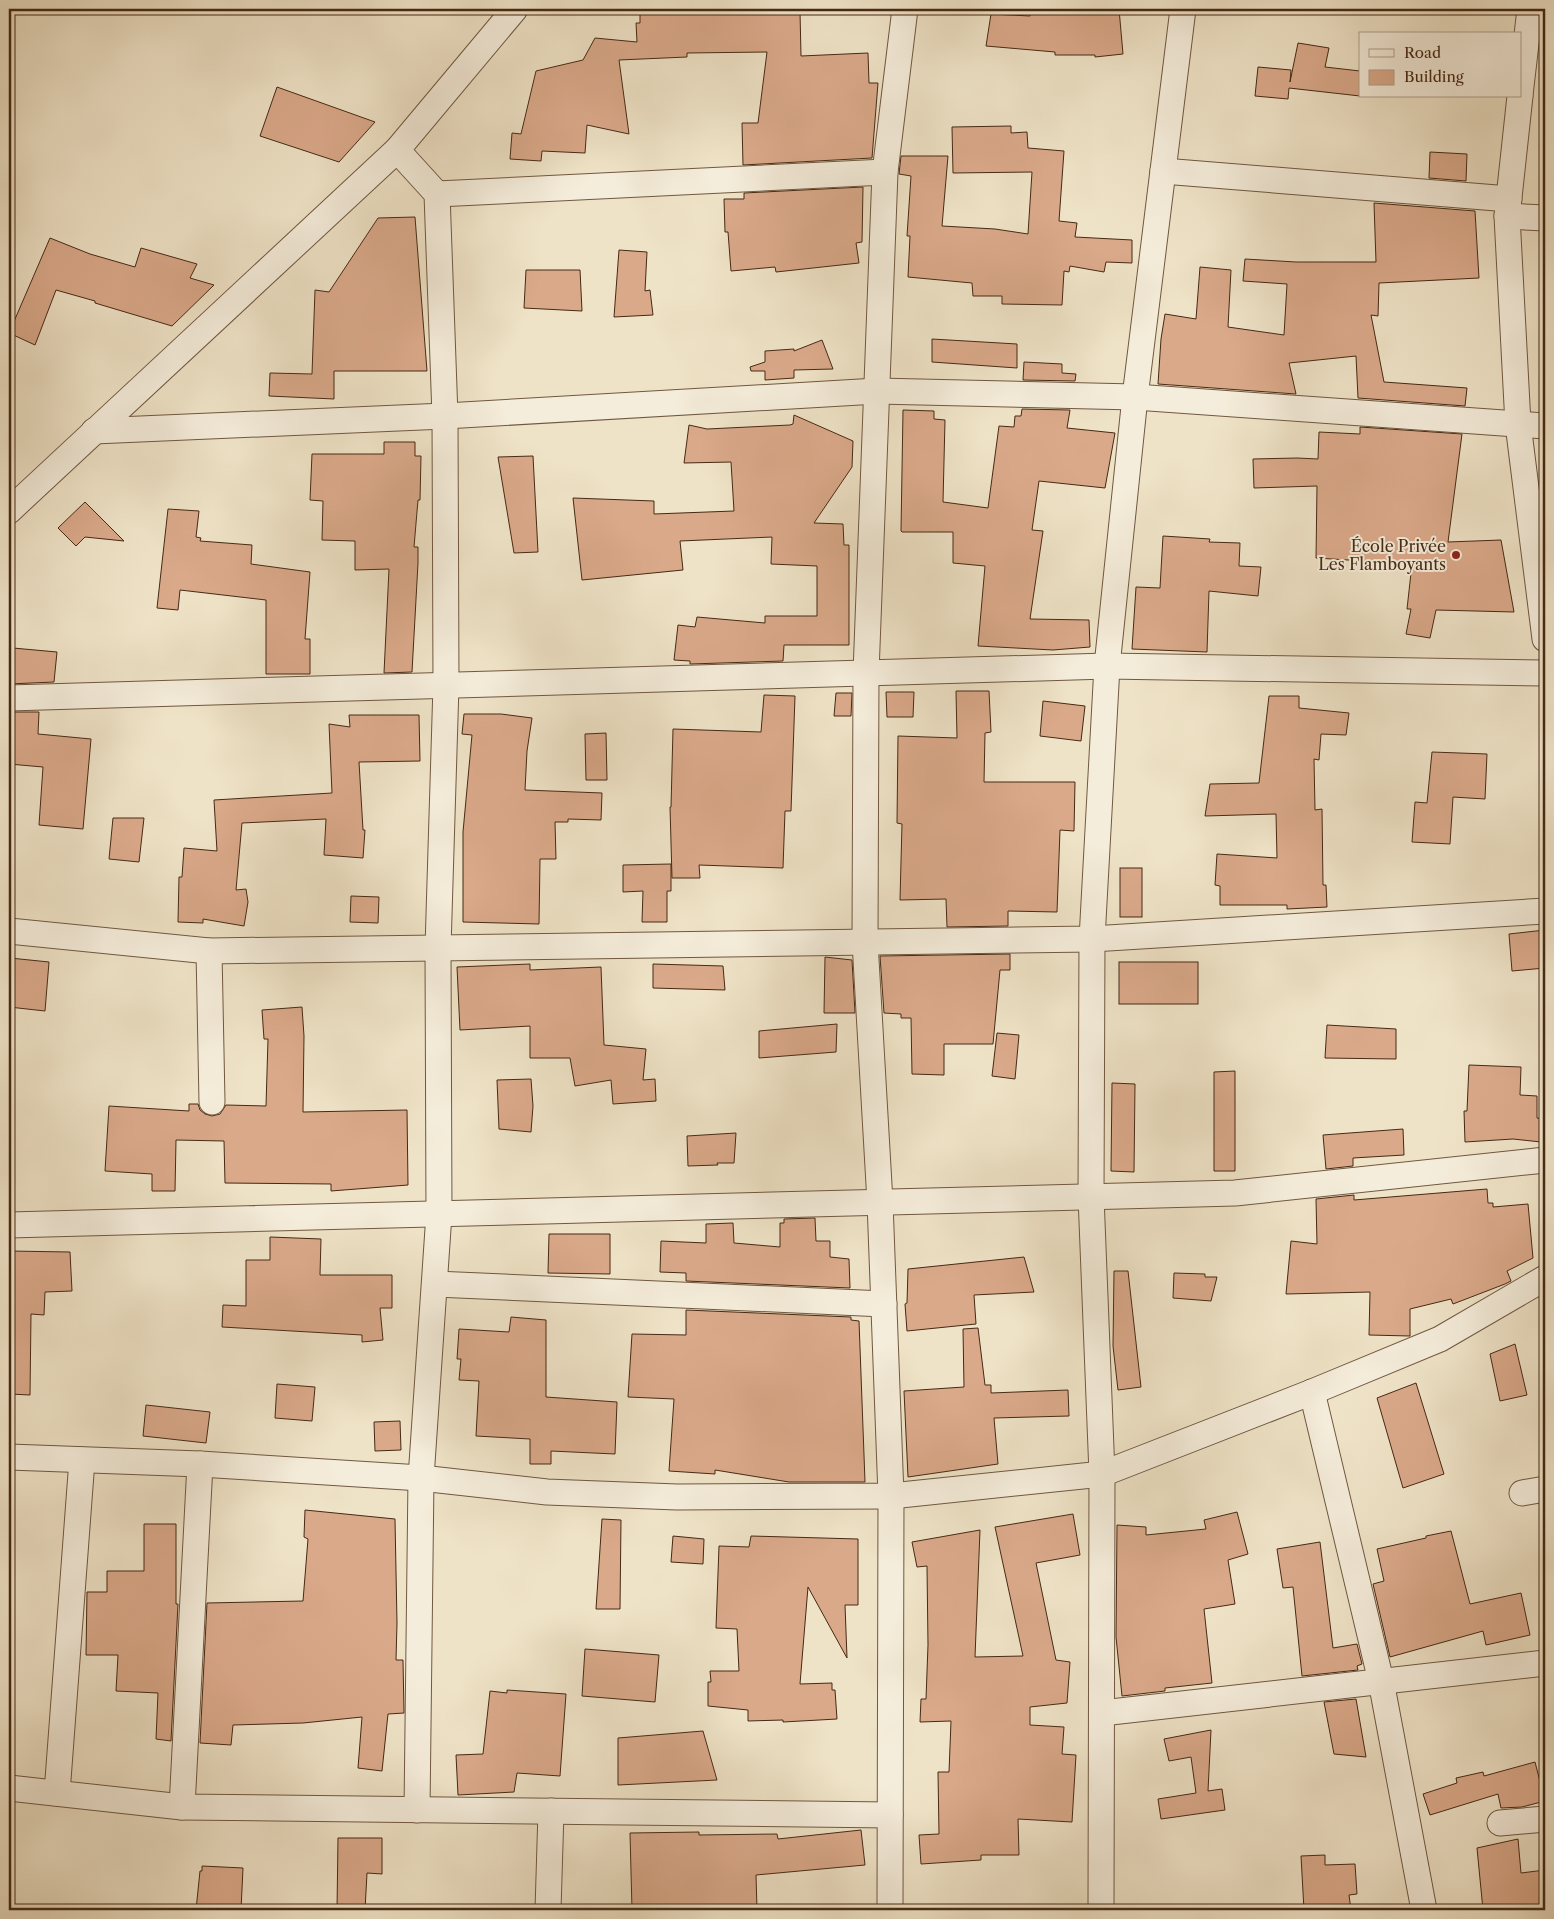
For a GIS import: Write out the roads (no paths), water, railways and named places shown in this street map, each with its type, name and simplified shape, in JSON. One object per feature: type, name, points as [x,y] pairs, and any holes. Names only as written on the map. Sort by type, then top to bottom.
[{"type":"street","points":[[9,511],[397,150],[515,9]]},
{"type":"street","points":[[890,1910],[891,1496],[880,1202],[865,942],[866,673],[885,172],[905,9]]},
{"type":"street","points":[[1101,1910],[1102,1474],[1091,1196],[1092,939],[1107,666],[1135,397],[1183,9]]},
{"type":"street","points":[[1522,79],[1530,9]]},
{"type":"street","points":[[1520,98],[1508,208],[1518,424],[1545,639]]},
{"type":"street","points":[[397,150],[437,194],[445,416],[446,685],[438,948],[439,1214],[421,1478],[417,1810]]},
{"type":"street","points":[[1163,171],[1508,208],[1545,218]]},
{"type":"street","points":[[437,194],[885,172]]},
{"type":"street","points":[[94,431],[445,416],[877,391],[1135,397],[1545,426]]},
{"type":"street","points":[[9,698],[1107,666],[1545,672]]},
{"type":"street","points":[[9,932],[209,951],[438,948],[1092,939],[1545,911]]},
{"type":"street","points":[[209,951],[212,1102]]},
{"type":"street","points":[[9,1225],[1236,1192],[1545,1160]]},
{"type":"street","points":[[9,1457],[200,1464],[421,1478],[546,1492],[677,1497],[891,1496],[1102,1474],[1312,1392],[1440,1339],[1545,1278]]},
{"type":"street","points":[[434,1284],[884,1304]]},
{"type":"street","points":[[1312,1392],[1381,1680],[1424,1910]]},
{"type":"street","points":[[57,1793],[82,1460]]},
{"type":"street","points":[[182,1807],[200,1464]]},
{"type":"street","points":[[1102,1713],[1381,1680],[1545,1663]]},
{"type":"street","points":[[9,1788],[182,1807],[890,1815]]},
{"type":"street","points":[[548,1910],[551,1811]]},
{"type":"street","points":[[1500,1823],[1545,1819]]},
{"type":"place","name":"École Privée Les Flamboyants","points":[[1456,555]]}]
